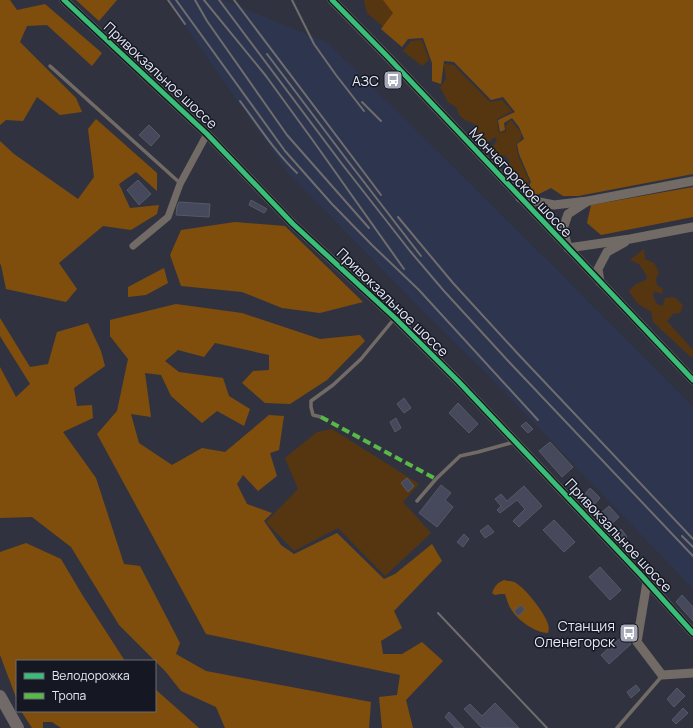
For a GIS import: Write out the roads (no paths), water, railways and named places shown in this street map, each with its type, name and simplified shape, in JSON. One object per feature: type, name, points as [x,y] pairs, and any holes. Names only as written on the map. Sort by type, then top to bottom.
[{"type":"highway","points":[[0,696],[18,728]]},
{"type":"street","name":"Привокзальное шоссе","points":[[64,0],[207,134],[293,224],[395,318],[459,382],[693,633]]},
{"type":"street","name":"Мончегорское шоссе","points":[[334,1],[693,380]]},
{"type":"street","points":[[133,246],[168,217],[180,184],[207,134]]},
{"type":"street","points":[[520,198],[554,205],[588,201],[693,182]]},
{"type":"street","points":[[588,201],[568,214],[563,229],[568,248],[630,239],[693,227]]},
{"type":"street","points":[[600,282],[598,269],[607,252],[630,239]]},
{"type":"street","name":"Привокзальное шоссе","points":[[646,582],[637,642],[662,674]]},
{"type":"street","points":[[662,674],[693,673]]},
{"type":"lane","points":[[50,66],[180,184]]},
{"type":"lane","points":[[321,417],[313,415],[311,401],[333,385],[361,359],[395,318]]},
{"type":"lane","points":[[417,501],[436,479],[460,456],[515,442]]},
{"type":"lane","points":[[617,728],[662,674]]},
{"type":"railway","points":[[168,0],[185,24]]},
{"type":"railway","points":[[176,0],[285,151],[332,204],[419,290],[538,420]]},
{"type":"railway","points":[[195,0],[207,21],[287,135],[369,228]]},
{"type":"railway","points":[[204,0],[266,76],[404,269]]},
{"type":"railway","points":[[219,0],[342,164],[410,251],[444,291],[510,363],[693,556]]},
{"type":"railway","points":[[234,0],[381,195]]},
{"type":"railway","points":[[292,0],[314,44],[364,111]]},
{"type":"railway","points":[[267,54],[421,256]]},
{"type":"railway","points":[[240,101],[274,147],[297,173]]},
{"type":"railway","points":[[362,102],[381,121]]},
{"type":"railway","points":[[398,217],[453,283],[693,539]]},
{"type":"railway","points":[[682,536],[693,547]]},
{"type":"railway","points":[[438,613],[547,728]]},
{"type":"place","name":"АЗС","points":[[393,80]]},
{"type":"place","name":"Станция Оленегорск","points":[[629,633]]}]
